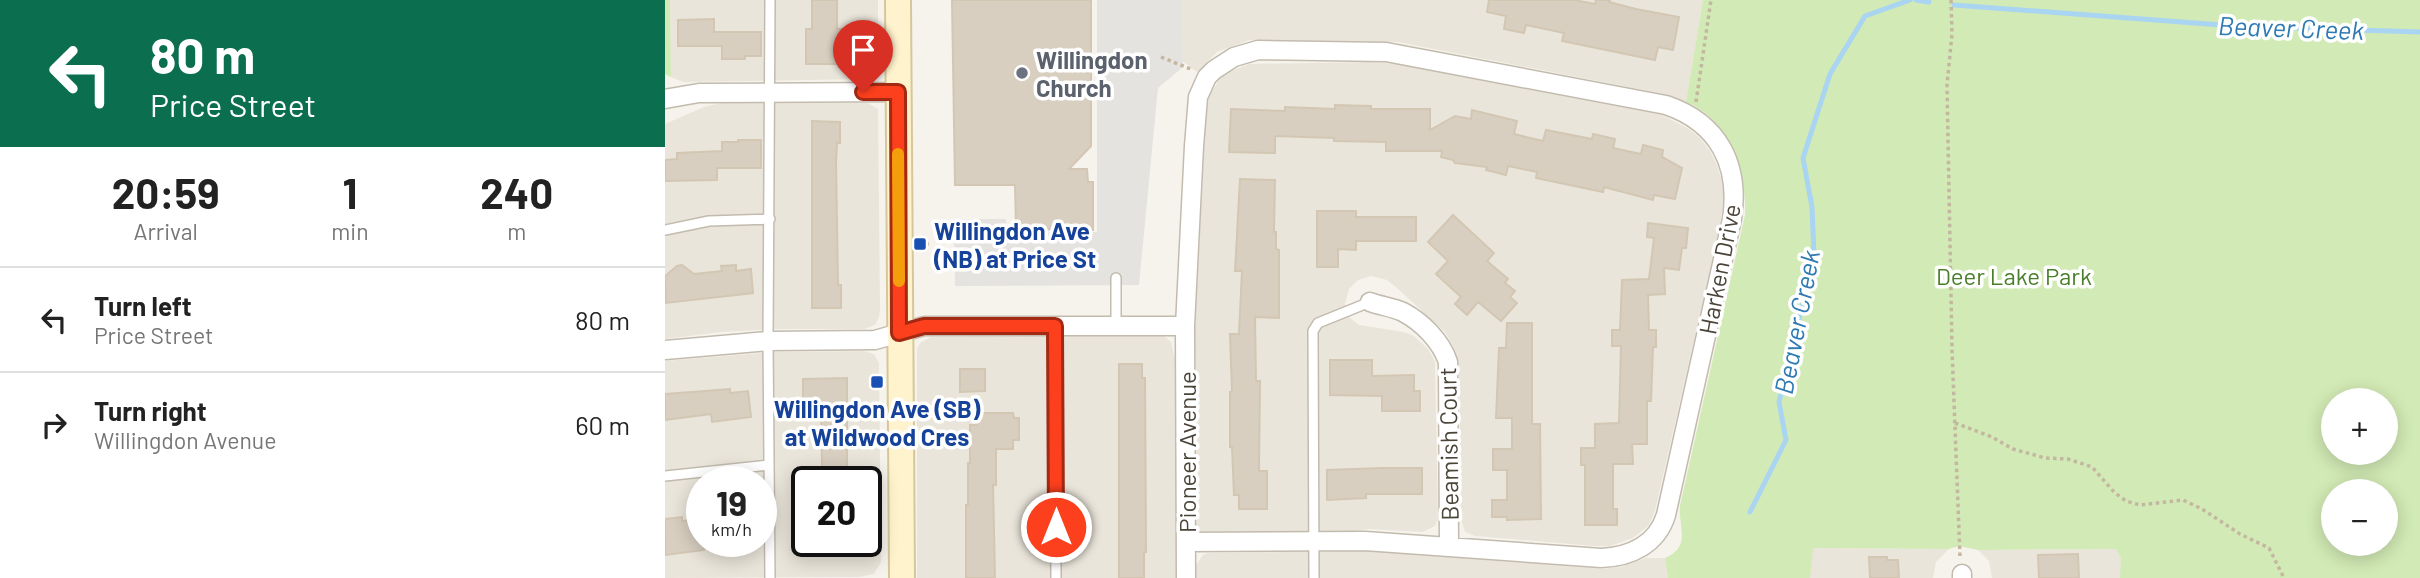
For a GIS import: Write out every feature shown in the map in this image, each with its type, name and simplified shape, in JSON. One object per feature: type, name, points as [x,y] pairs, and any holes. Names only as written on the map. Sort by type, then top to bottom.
[{"type":"main road","points":[[898,0],[902,578]]},
{"type":"street","name":"Harken Drive","points":[[1186,542],[1366,541],[1613,558],[1646,545],[1659,533],[1666,515],[1734,206],[1734,183],[1723,151],[1710,132],[1691,115],[1666,105],[1385,52],[1258,50],[1223,63],[1207,78]]},
{"type":"street","points":[[665,350],[768,341],[874,340],[924,326],[1185,326],[1196,108],[1207,78]]},
{"type":"street","points":[[665,99],[699,93],[898,92]]},
{"type":"street","name":"Beamish Court","points":[[1370,302],[1403,312],[1440,344],[1448,362],[1449,546]]},
{"type":"street","name":"Pioneer Avenue","points":[[1185,326],[1186,578]]},
{"type":"lane","points":[[770,0],[770,578]]},
{"type":"lane","points":[[665,230],[709,221],[770,219]]},
{"type":"lane","points":[[1116,278],[1116,325]]},
{"type":"lane","points":[[1314,578],[1313,331],[1318,323],[1370,302]]},
{"type":"lane","points":[[1055,326],[1056,578]]},
{"type":"lane","points":[[665,476],[769,465]]},
{"type":"path","points":[[1691,115],[1696,101],[1711,0]]},
{"type":"path","points":[[1951,0],[1952,34],[1947,85],[1958,524],[1962,576]]},
{"type":"path","points":[[1161,57],[1184,65],[1207,78]]},
{"type":"path","points":[[920,244],[929,244]]},
{"type":"path","points":[[1955,423],[1992,437],[2013,449],[2045,458],[2067,459],[2092,467],[2114,492],[2126,501],[2140,505],[2183,500],[2269,548],[2284,578]]},
{"type":"shaded area","points":[[670,0],[878,0],[878,71],[874,77],[867,79],[683,82],[671,77]]},
{"type":"shaded area","points":[[1097,0],[1181,0],[1183,67],[1158,88],[1139,285],[955,286],[954,219],[1006,219],[1006,242],[1011,242],[1011,233],[1097,232]]},
{"type":"shaded area","points":[[1181,0],[1703,0],[1686,102],[1665,94],[1398,42],[1249,40],[1217,52],[1197,72],[1182,61]]},
{"type":"shaded area","points":[[1249,64],[1397,64],[1662,115],[1689,129],[1710,151],[1723,185],[1719,230],[1655,511],[1649,525],[1633,538],[1610,546],[1594,546],[1475,536],[1465,532],[1461,519],[1459,371],[1453,346],[1445,332],[1397,288],[1387,280],[1371,276],[1358,280],[1349,289],[1345,304],[1348,316],[1359,325],[1414,336],[1428,349],[1435,361],[1438,518],[1435,526],[1423,532],[1369,529],[1202,533],[1196,529],[1195,327],[1206,112],[1210,94],[1227,73]]},
{"type":"shaded area","points":[[721,103],[868,103],[878,109],[880,309],[875,325],[864,329],[721,332],[665,339],[665,124],[704,107]]},
{"type":"shaded area","points":[[1158,335],[1171,342],[1177,369],[1177,578],[917,578],[917,349],[920,343],[931,337]]},
{"type":"shaded area","points":[[864,351],[874,354],[879,363],[880,466],[791,466],[791,557],[881,557],[874,574],[859,577],[665,578],[665,361],[772,352]]},
{"type":"shaded area","points":[[1811,548],[1949,549],[1936,562],[1933,578],[1810,578]]},
{"type":"shaded area","points":[[2120,549],[2183,578],[1992,578],[1989,561],[1978,550]]},
{"type":"shaded area","points":[[1372,551],[1603,569],[1621,567],[1646,558],[1665,558],[1668,578],[1195,578],[1196,565],[1203,555],[1208,553]]},
{"type":"green space","points":[[665,0],[670,0],[671,77],[665,74]]},
{"type":"green space","name":"Deer Lake Park","points":[[1703,0],[2420,0],[2420,578],[2120,578],[2121,558],[2116,549],[1978,550],[1959,546],[1949,549],[1813,548],[1810,578],[1668,578],[1665,558],[1678,548],[1681,542],[1680,506],[1745,215],[1743,181],[1733,148],[1725,134],[1701,110],[1686,102]]},
{"type":"building","points":[[812,0],[837,0],[837,29],[841,29],[837,64],[806,64],[806,29],[812,29]]},
{"type":"building","name":"Willingdon Church","points":[[952,0],[1091,0],[1091,146],[1069,169],[1087,169],[1088,182],[1093,182],[1093,230],[1016,229],[1015,185],[955,185]]},
{"type":"building","points":[[1489,0],[1574,0],[1595,4],[1596,0],[1610,0],[1609,2],[1636,9],[1679,17],[1673,50],[1658,47],[1655,60],[1562,41],[1564,33],[1526,25],[1524,33],[1504,29],[1506,16],[1487,12]]},
{"type":"building","points":[[714,19],[714,32],[761,32],[761,56],[722,59],[722,46],[678,46],[678,20]]},
{"type":"building","points":[[1335,105],[1371,106],[1371,109],[1430,109],[1430,130],[1455,116],[1471,119],[1472,110],[1517,121],[1514,134],[1543,141],[1546,130],[1592,139],[1593,134],[1615,139],[1613,148],[1641,154],[1643,145],[1663,150],[1662,157],[1682,168],[1675,199],[1654,195],[1653,200],[1604,187],[1603,192],[1536,178],[1537,172],[1508,166],[1506,175],[1486,170],[1487,167],[1455,163],[1441,157],[1442,151],[1386,151],[1386,142],[1275,136],[1275,153],[1229,152],[1231,109],[1285,111],[1285,107],[1335,109]]},
{"type":"building","points":[[812,121],[840,122],[836,162],[838,285],[841,285],[841,308],[812,308]]},
{"type":"building","points":[[761,140],[761,168],[717,168],[717,180],[665,181],[665,160],[677,159],[677,153],[722,151],[722,142]]},
{"type":"building","points":[[1240,179],[1275,180],[1274,232],[1276,249],[1279,250],[1279,318],[1255,317],[1256,381],[1260,381],[1259,471],[1267,471],[1267,509],[1239,509],[1239,495],[1234,495],[1230,447],[1230,334],[1239,334],[1242,271],[1235,271]]},
{"type":"building","points":[[1317,211],[1356,211],[1356,217],[1416,217],[1416,241],[1356,241],[1356,250],[1338,249],[1338,267],[1317,267]]},
{"type":"building","points":[[1453,215],[1494,253],[1487,261],[1508,279],[1505,283],[1515,291],[1510,297],[1517,303],[1501,321],[1478,302],[1467,315],[1455,304],[1461,297],[1436,274],[1448,261],[1428,242]]},
{"type":"building","points":[[1648,223],[1688,228],[1686,248],[1682,248],[1679,270],[1664,268],[1665,294],[1648,295],[1649,330],[1656,330],[1656,347],[1653,347],[1651,401],[1647,401],[1647,444],[1632,444],[1633,464],[1613,464],[1613,509],[1617,509],[1617,525],[1585,525],[1585,465],[1581,465],[1581,448],[1595,448],[1595,424],[1619,423],[1621,346],[1612,346],[1612,330],[1620,330],[1622,280],[1649,279],[1654,238],[1647,237]]},
{"type":"building","points":[[682,265],[694,274],[722,271],[721,266],[736,265],[736,271],[751,269],[753,293],[666,303],[665,276]]},
{"type":"building","points":[[1507,323],[1532,323],[1532,424],[1540,424],[1541,519],[1507,520],[1507,517],[1492,517],[1492,500],[1507,500],[1507,470],[1493,470],[1493,449],[1512,449],[1512,418],[1496,418],[1499,348],[1506,348]]},
{"type":"building","points":[[1330,360],[1372,360],[1372,376],[1414,375],[1414,391],[1420,391],[1420,411],[1382,411],[1382,396],[1330,395]]},
{"type":"building","points":[[1119,364],[1142,364],[1142,378],[1145,378],[1144,578],[1119,578]]},
{"type":"building","points":[[960,369],[985,369],[985,391],[960,392]]},
{"type":"building","points":[[847,378],[847,466],[822,466],[821,405],[803,405],[803,379]]},
{"type":"building","points":[[730,389],[730,393],[748,391],[751,417],[712,422],[711,414],[665,420],[665,394]]},
{"type":"building","points":[[976,413],[1013,413],[1014,418],[1019,418],[1019,440],[1013,440],[1013,449],[996,449],[996,485],[993,485],[995,578],[966,578],[970,425],[976,425]]},
{"type":"building","points":[[1422,468],[1422,494],[1366,494],[1366,498],[1327,500],[1327,470]]},
{"type":"building","points":[[682,517],[682,521],[686,520],[686,552],[665,555],[665,519]]},
{"type":"building","points":[[2078,554],[2079,578],[2039,578],[2038,555]]},
{"type":"building","points":[[1869,557],[1898,560],[1899,578],[1870,578]]},
{"type":"waterway","name":"Beaver Creek","points":[[1750,512],[1786,440],[1779,402],[1814,256],[1812,207],[1803,158],[1830,74],[1865,16],[1910,0]]},
{"type":"waterway","name":"Beaver Creek","points":[[1916,0],[1929,2]]},
{"type":"waterway","name":"Beaver Creek","points":[[1954,5],[2235,26],[2420,32]]},
{"type":"slow traffic","points":[[898,154],[899,281]]},
{"type":"place","name":"Willingdon Church","points":[[1022,73]]},
{"type":"place","name":"Willingdon Ave (NB) at Price St","points":[[920,244]]},
{"type":"place","name":"Willingdon Ave (SB) at Wildwood Cres","points":[[877,382]]},
{"type":"route","points":[[863,92],[898,92],[899,333],[924,326],[1055,326],[1056,527]]}]
